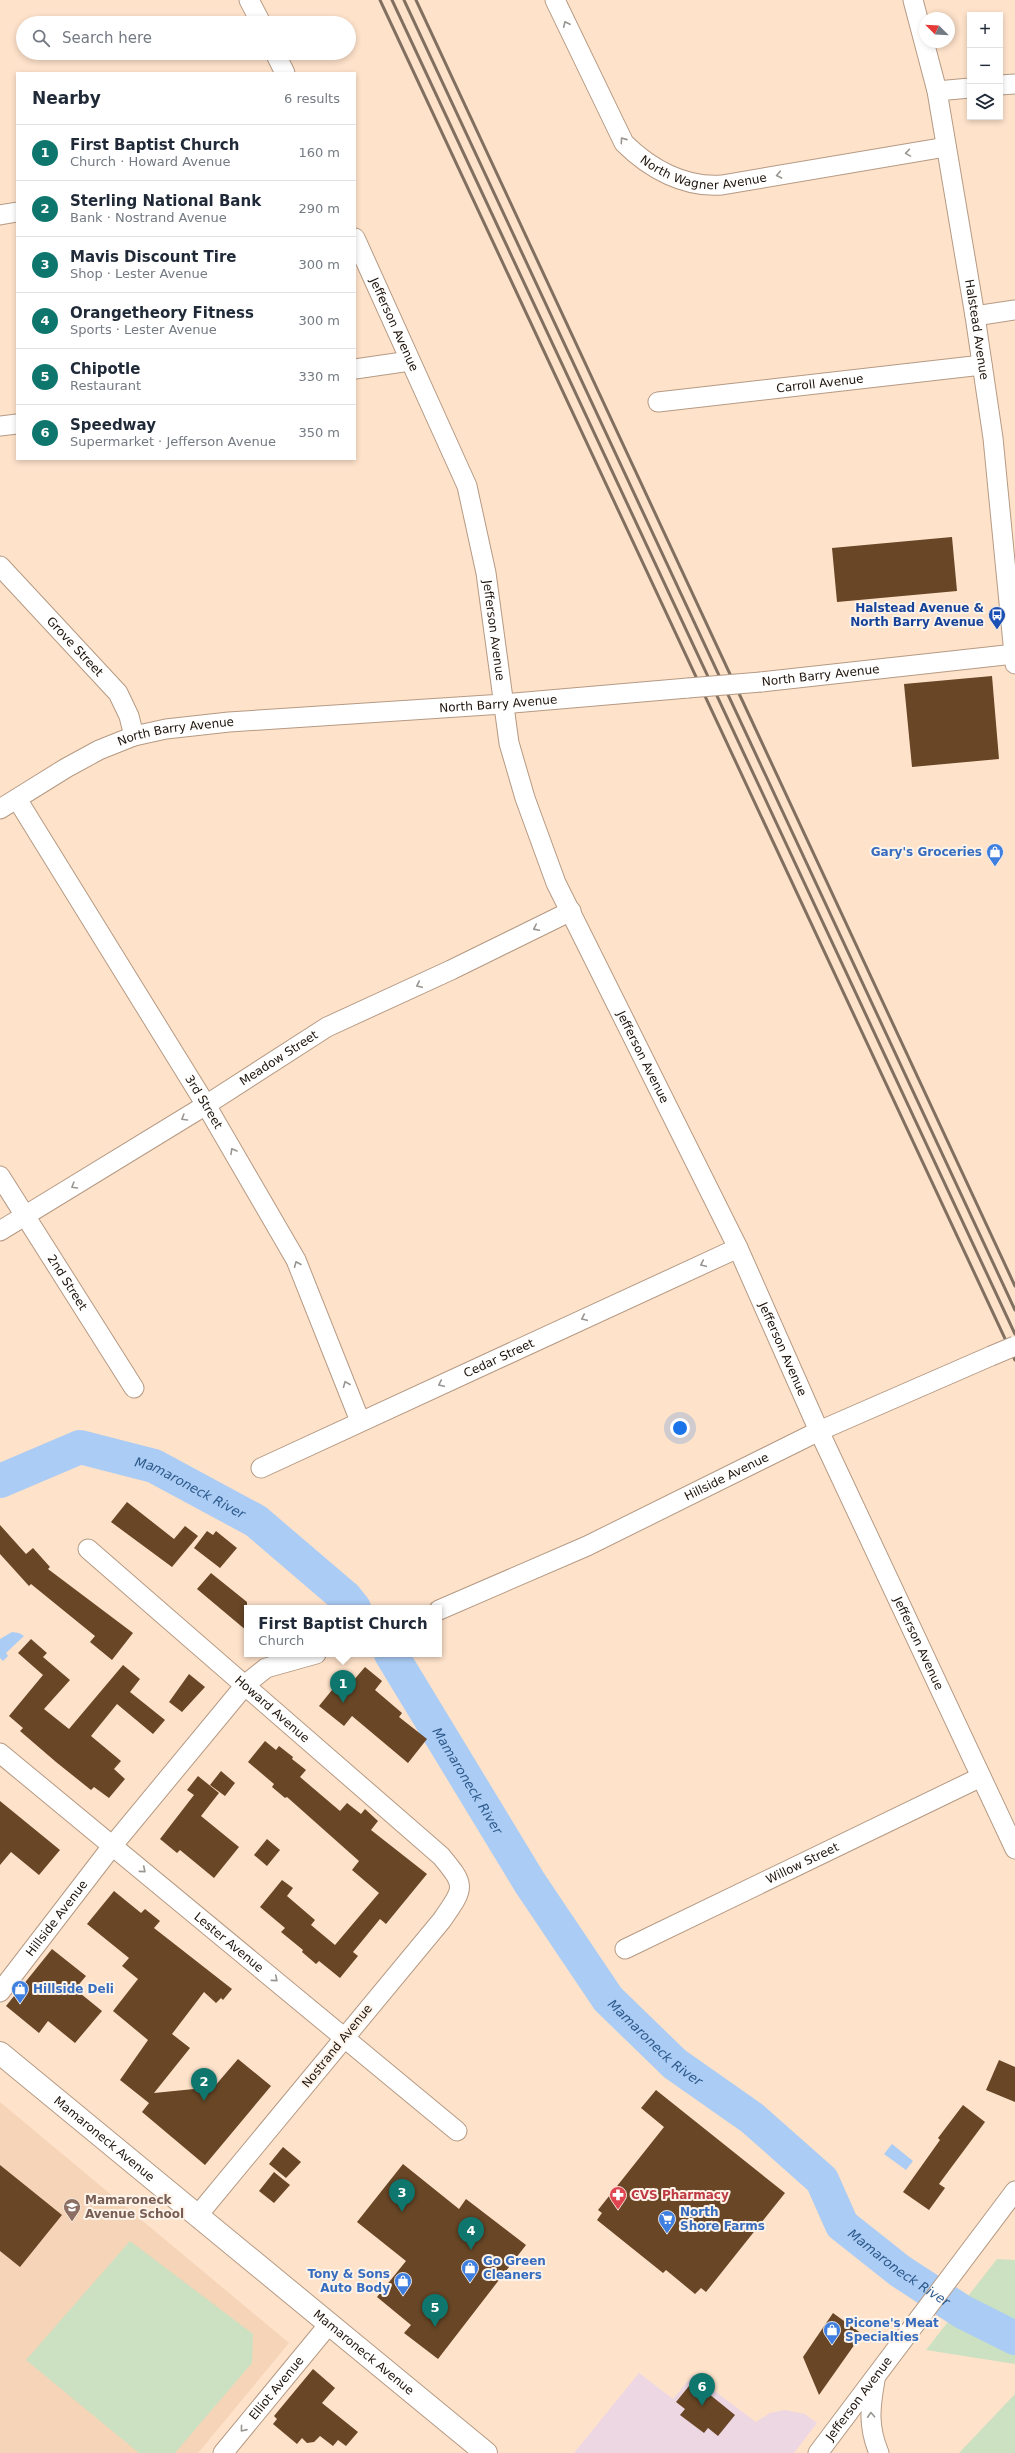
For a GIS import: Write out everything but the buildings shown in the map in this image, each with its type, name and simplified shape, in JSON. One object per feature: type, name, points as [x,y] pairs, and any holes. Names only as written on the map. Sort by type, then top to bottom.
[{"type":"main road","name":"Mamaroneck Avenue","points":[[2,2058],[198,2215],[486,2453]]},
{"type":"street","points":[[249,0],[257,16]]},
{"type":"street","name":"North Wagner Avenue","points":[[555,0],[624,143],[636,156],[665,173],[690,184],[705,187],[722,185],[946,146]]},
{"type":"street","name":"Halstead Avenue","points":[[913,0],[937,91],[976,316],[993,438],[1015,657]]},
{"type":"street","points":[[278,60],[284,72]]},
{"type":"street","points":[[1003,85],[1015,84]]},
{"type":"street","points":[[937,91],[967,88]]},
{"type":"street","points":[[0,215],[16,212]]},
{"type":"street","name":"Jefferson Avenue","points":[[356,240],[467,486],[486,573],[509,743],[526,798],[556,883],[738,1248],[819,1431],[1015,1849]]},
{"type":"street","points":[[976,316],[1015,310]]},
{"type":"street","points":[[356,369],[410,360]]},
{"type":"street","name":"Carroll Avenue","points":[[658,402],[982,365]]},
{"type":"street","points":[[0,426],[16,424]]},
{"type":"street","name":"Grove Street","points":[[0,566],[118,694],[129,716],[134,736]]},
{"type":"street","name":"North Barry Avenue","points":[[0,809],[79,761],[134,736],[166,729],[229,722],[503,704],[761,682],[1015,657]]},
{"type":"street","name":"3rd Street","points":[[17,799],[206,1105],[296,1260],[360,1420]]},
{"type":"street","name":"Meadow Street","points":[[0,1231],[206,1105],[327,1027],[451,970],[571,911]]},
{"type":"street","name":"2nd Street","points":[[0,1176],[134,1388]]},
{"type":"street","name":"Cedar Street","points":[[261,1468],[360,1420],[738,1248]]},
{"type":"street","name":"Hillside Avenue","points":[[442,1609],[587,1546],[819,1431],[1015,1346]]},
{"type":"street","name":"Howard Avenue","points":[[88,1550],[246,1684],[441,1856],[454,1871]]},
{"type":"street","name":"Hillside Avenue","points":[[0,1992],[113,1845],[246,1684],[266,1668],[305,1657]]},
{"type":"street","name":"Lester Avenue","points":[[0,1753],[457,2131]]},
{"type":"street","name":"Willow Street","points":[[624,1949],[981,1777]]},
{"type":"street","name":"Nostrand Avenue","points":[[198,2215],[456,1900],[460,1885],[460,1878],[454,1871]]},
{"type":"street","name":"Jefferson Avenue","points":[[828,2450],[876,2376],[911,2327],[967,2256],[1015,2191]]},
{"type":"street","name":"Elliot Avenue","points":[[222,2453],[330,2323]]},
{"type":"street","points":[[876,2376],[870,2405],[872,2435],[879,2453]]},
{"type":"shaded area","name":"Mamaroneck Avenue School","points":[[0,2102],[289,2343],[198,2453],[0,2453]]},
{"type":"shaded area","points":[[639,2373],[673,2399],[693,2375],[756,2422],[770,2413],[785,2410],[805,2414],[817,2423],[794,2453],[574,2453]]},
{"type":"green space","points":[[130,2241],[253,2334],[252,2363],[175,2453],[139,2453],[26,2360]]},
{"type":"green space","points":[[997,2259],[1015,2260],[1015,2364],[926,2350]]},
{"type":"green space","points":[[1015,2394],[1015,2453],[959,2453]]},
{"type":"water","points":[[12,1632],[19,1633],[24,1636],[6,1653],[8,1656],[3,1661],[0,1658],[0,1639]]},
{"type":"water","points":[[892,2144],[913,2161],[906,2170],[884,2154]]},
{"type":"waterway","name":"Mamaroneck River","points":[[0,1481],[80,1447],[154,1466],[256,1521],[346,1598],[352,1605]]},
{"type":"waterway","name":"Mamaroneck River","points":[[393,1657],[530,1883],[608,1999],[675,2064],[752,2118],[822,2180],[842,2225],[900,2271],[963,2312],[1015,2338]]},
{"type":"railway","points":[[380,0],[1015,1360]]},
{"type":"railway","points":[[392,0],[1015,1334]]},
{"type":"railway","points":[[404,0],[1015,1310]]},
{"type":"railway","points":[[416,0],[1015,1286]]},
{"type":"place","name":"Halstead Avenue & North Barry Avenue","points":[[997,630]]},
{"type":"place","name":"Gary's Groceries","points":[[995,867]]},
{"type":"place","name":"First Baptist Church","points":[[343,1703]]},
{"type":"place","name":"Hillside Deli","points":[[20,2004]]},
{"type":"place","name":"Sterling National Bank","points":[[204,2101]]},
{"type":"place","name":"CVS Pharmacy","points":[[618,2210]]},
{"type":"place","name":"Mavis Discount Tire","points":[[402,2212]]},
{"type":"place","name":"Mamaroneck Avenue School","points":[[72,2222]]},
{"type":"place","name":"North Shore Farms","points":[[667,2234]]},
{"type":"place","name":"Orangetheory Fitness","points":[[471,2250]]},
{"type":"place","name":"Go Green Cleaners","points":[[470,2283]]},
{"type":"place","name":"Tony & Sons Auto Body","points":[[403,2296]]},
{"type":"place","name":"Chipotle","points":[[435,2327]]},
{"type":"place","name":"Picone's Meat Specialties","points":[[832,2345]]},
{"type":"place","name":"Speedway","points":[[702,2406]]}]
